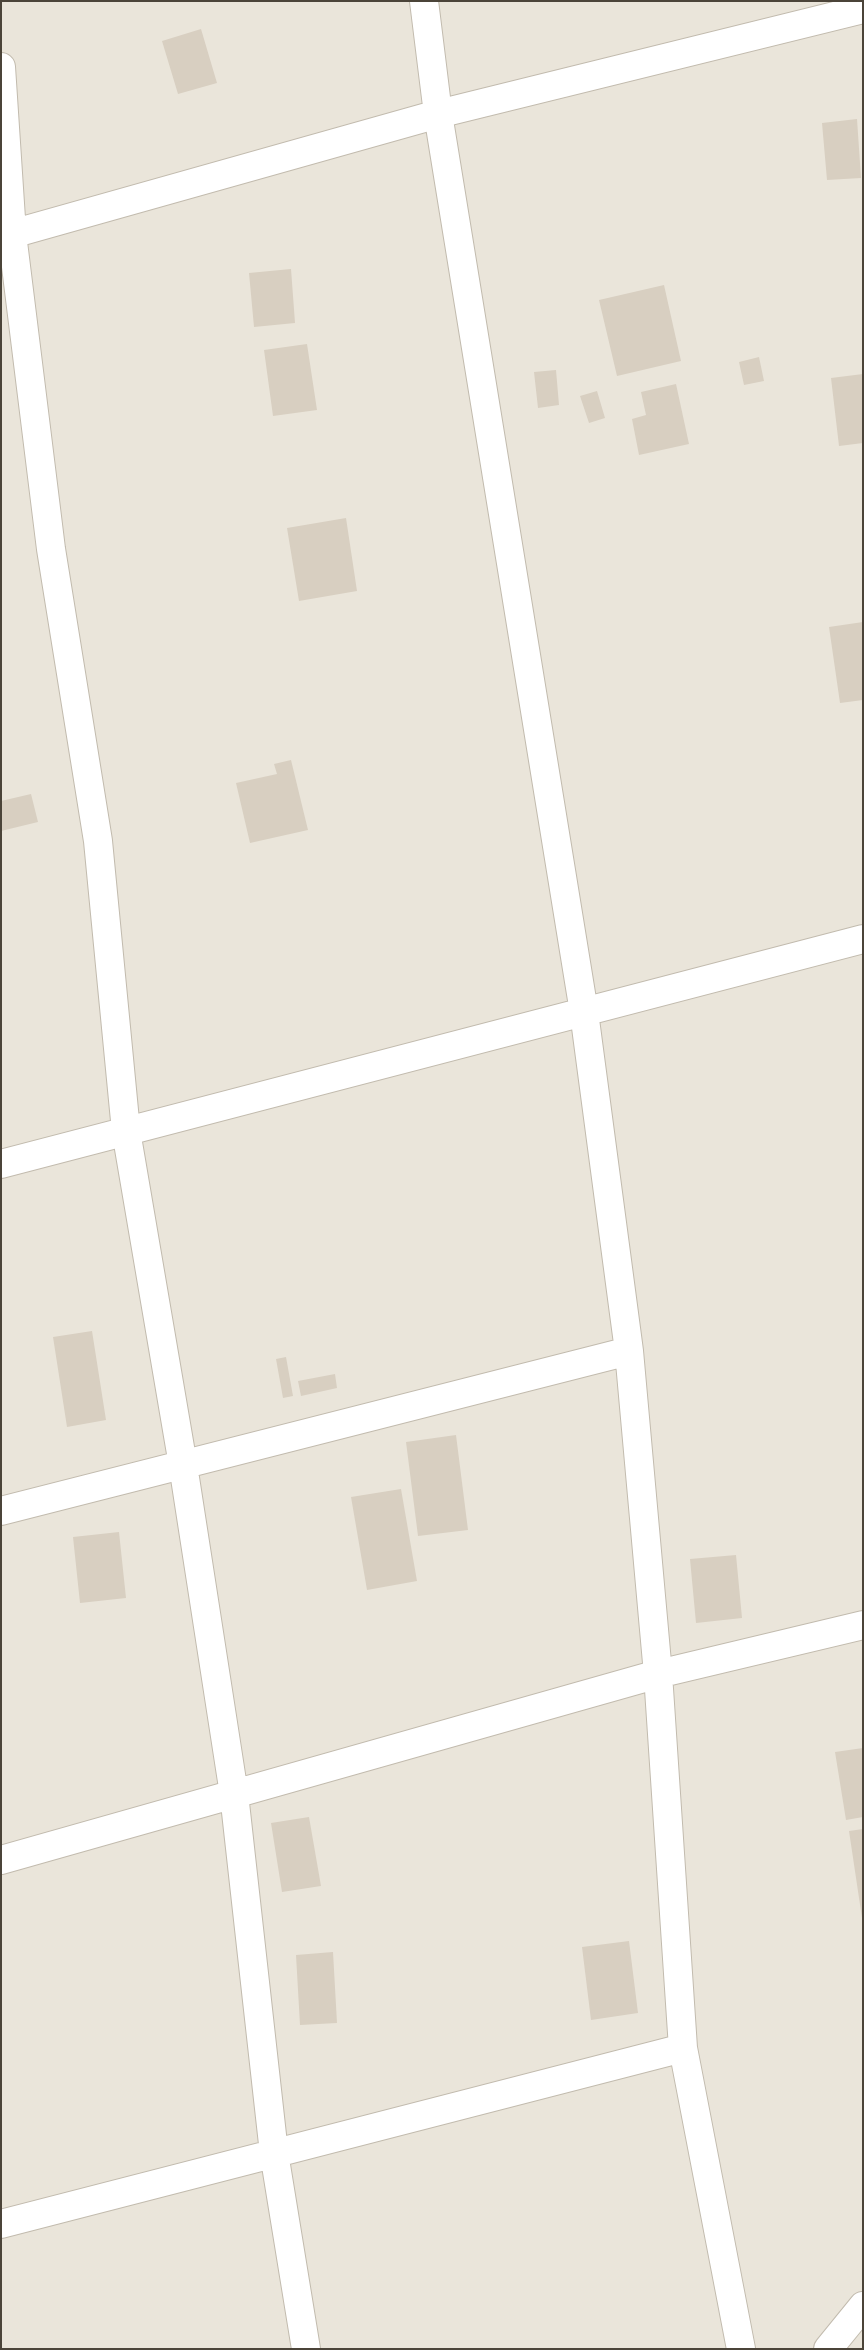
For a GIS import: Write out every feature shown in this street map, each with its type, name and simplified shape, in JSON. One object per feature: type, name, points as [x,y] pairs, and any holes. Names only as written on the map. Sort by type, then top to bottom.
[{"type":"street","points":[[424,1],[438,114],[584,1012],[629,1351],[658,1674],[683,2048],[741,2349]]},
{"type":"street","points":[[6,236],[438,114],[863,9]]},
{"type":"street","points":[[1,67],[6,236],[51,549],[98,841],[126,1131],[183,1464],[234,1794],[274,2154],[306,2349]]},
{"type":"street","points":[[1,1164],[863,939]]},
{"type":"street","points":[[1,1511],[629,1351]]},
{"type":"street","points":[[1,1860],[658,1674],[863,1626]]},
{"type":"street","points":[[1,2224],[683,2048]]},
{"type":"street","points":[[828,2349],[863,2306]]},
{"type":"shaded area","points":[[1,1],[863,1],[863,2349],[1,2349]]},
{"type":"building","points":[[201,29],[217,83],[178,94],[162,41]]},
{"type":"building","points":[[857,119],[861,178],[827,180],[822,123]]},
{"type":"building","points":[[291,269],[295,323],[254,327],[249,273]]},
{"type":"building","points":[[664,285],[681,361],[617,376],[599,300]]},
{"type":"building","points":[[307,344],[317,410],[273,416],[264,350]]},
{"type":"building","points":[[759,357],[764,381],[744,385],[739,362]]},
{"type":"building","points":[[556,370],[559,405],[538,408],[534,372]]},
{"type":"building","points":[[863,374],[863,443],[839,446],[831,378]]},
{"type":"building","points":[[676,384],[689,444],[639,455],[632,419],[646,415],[641,392]]},
{"type":"building","points":[[597,391],[605,418],[589,423],[580,396]]},
{"type":"building","points":[[346,518],[357,591],[299,601],[287,528]]},
{"type":"building","points":[[863,622],[863,700],[840,703],[829,627]]},
{"type":"building","points":[[291,760],[308,830],[250,843],[236,783],[277,774],[274,764]]},
{"type":"building","points":[[31,794],[38,822],[1,831],[1,801]]},
{"type":"building","points":[[92,1331],[106,1420],[67,1427],[53,1337]]},
{"type":"building","points":[[286,1357],[293,1396],[283,1398],[276,1359]]},
{"type":"building","points":[[335,1374],[337,1388],[301,1396],[298,1381]]},
{"type":"building","points":[[456,1435],[468,1530],[418,1536],[406,1442]]},
{"type":"building","points":[[401,1489],[417,1581],[367,1590],[351,1497]]},
{"type":"building","points":[[119,1532],[126,1598],[80,1603],[73,1537]]},
{"type":"building","points":[[736,1555],[742,1618],[696,1623],[690,1559]]},
{"type":"building","points":[[863,1748],[863,1817],[846,1820],[835,1752]]},
{"type":"building","points":[[309,1817],[321,1886],[282,1892],[271,1823]]},
{"type":"building","points":[[863,1829],[863,1918],[862,1918],[849,1831]]},
{"type":"building","points":[[629,1941],[638,2013],[591,2020],[582,1947]]},
{"type":"building","points":[[333,1952],[337,2023],[300,2025],[296,1955]]}]
